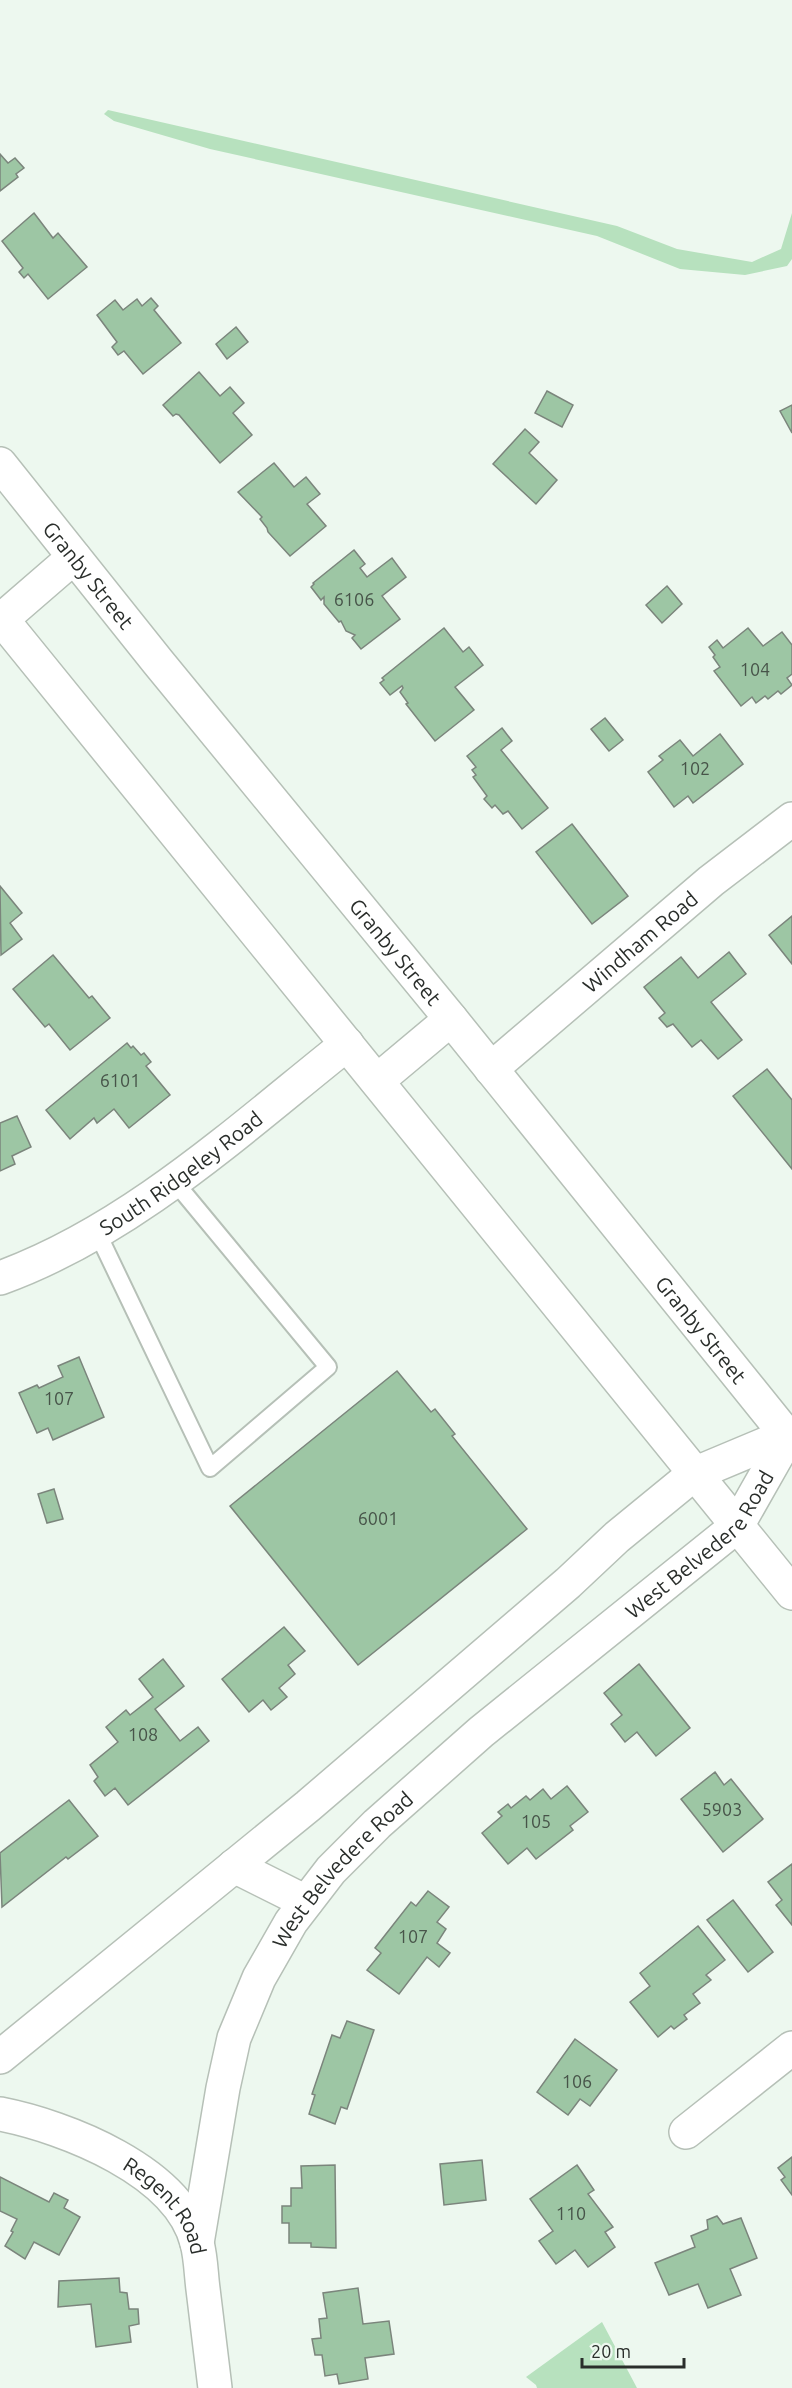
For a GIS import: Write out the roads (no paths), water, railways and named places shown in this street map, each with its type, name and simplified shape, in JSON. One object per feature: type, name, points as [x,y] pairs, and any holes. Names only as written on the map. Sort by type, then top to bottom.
[{"type":"street","name":"Granby Street","points":[[0,464],[791,1437]]},
{"type":"street","points":[[74,557],[0,619],[792,1593]]},
{"type":"street","name":"Windham Road","points":[[491,1069],[711,881],[792,819]]},
{"type":"street","points":[[377,1081],[451,1019]]},
{"type":"street","name":"South Ridgeley Road","points":[[0,1278],[19,1271],[97,1232],[157,1194],[347,1044]]},
{"type":"street","name":"West Belvedere Road","points":[[0,2057],[308,1806],[559,1591],[617,1537],[694,1474],[791,1437]]},
{"type":"street","name":"West Belvedere Road","points":[[197,2242],[223,2088],[234,2038],[259,1978],[291,1922],[331,1870],[376,1824],[481,1732],[737,1526],[791,1437]]},
{"type":"street","points":[[234,1866],[306,1902]]},
{"type":"street","points":[[686,2132],[792,2048]]},
{"type":"street","name":"Regent Road","points":[[0,2114],[20,2118],[74,2136],[124,2162],[161,2187],[183,2212],[197,2242],[215,2388]]},
{"type":"lane","points":[[97,1232],[210,1468],[328,1367],[174,1181]]}]
